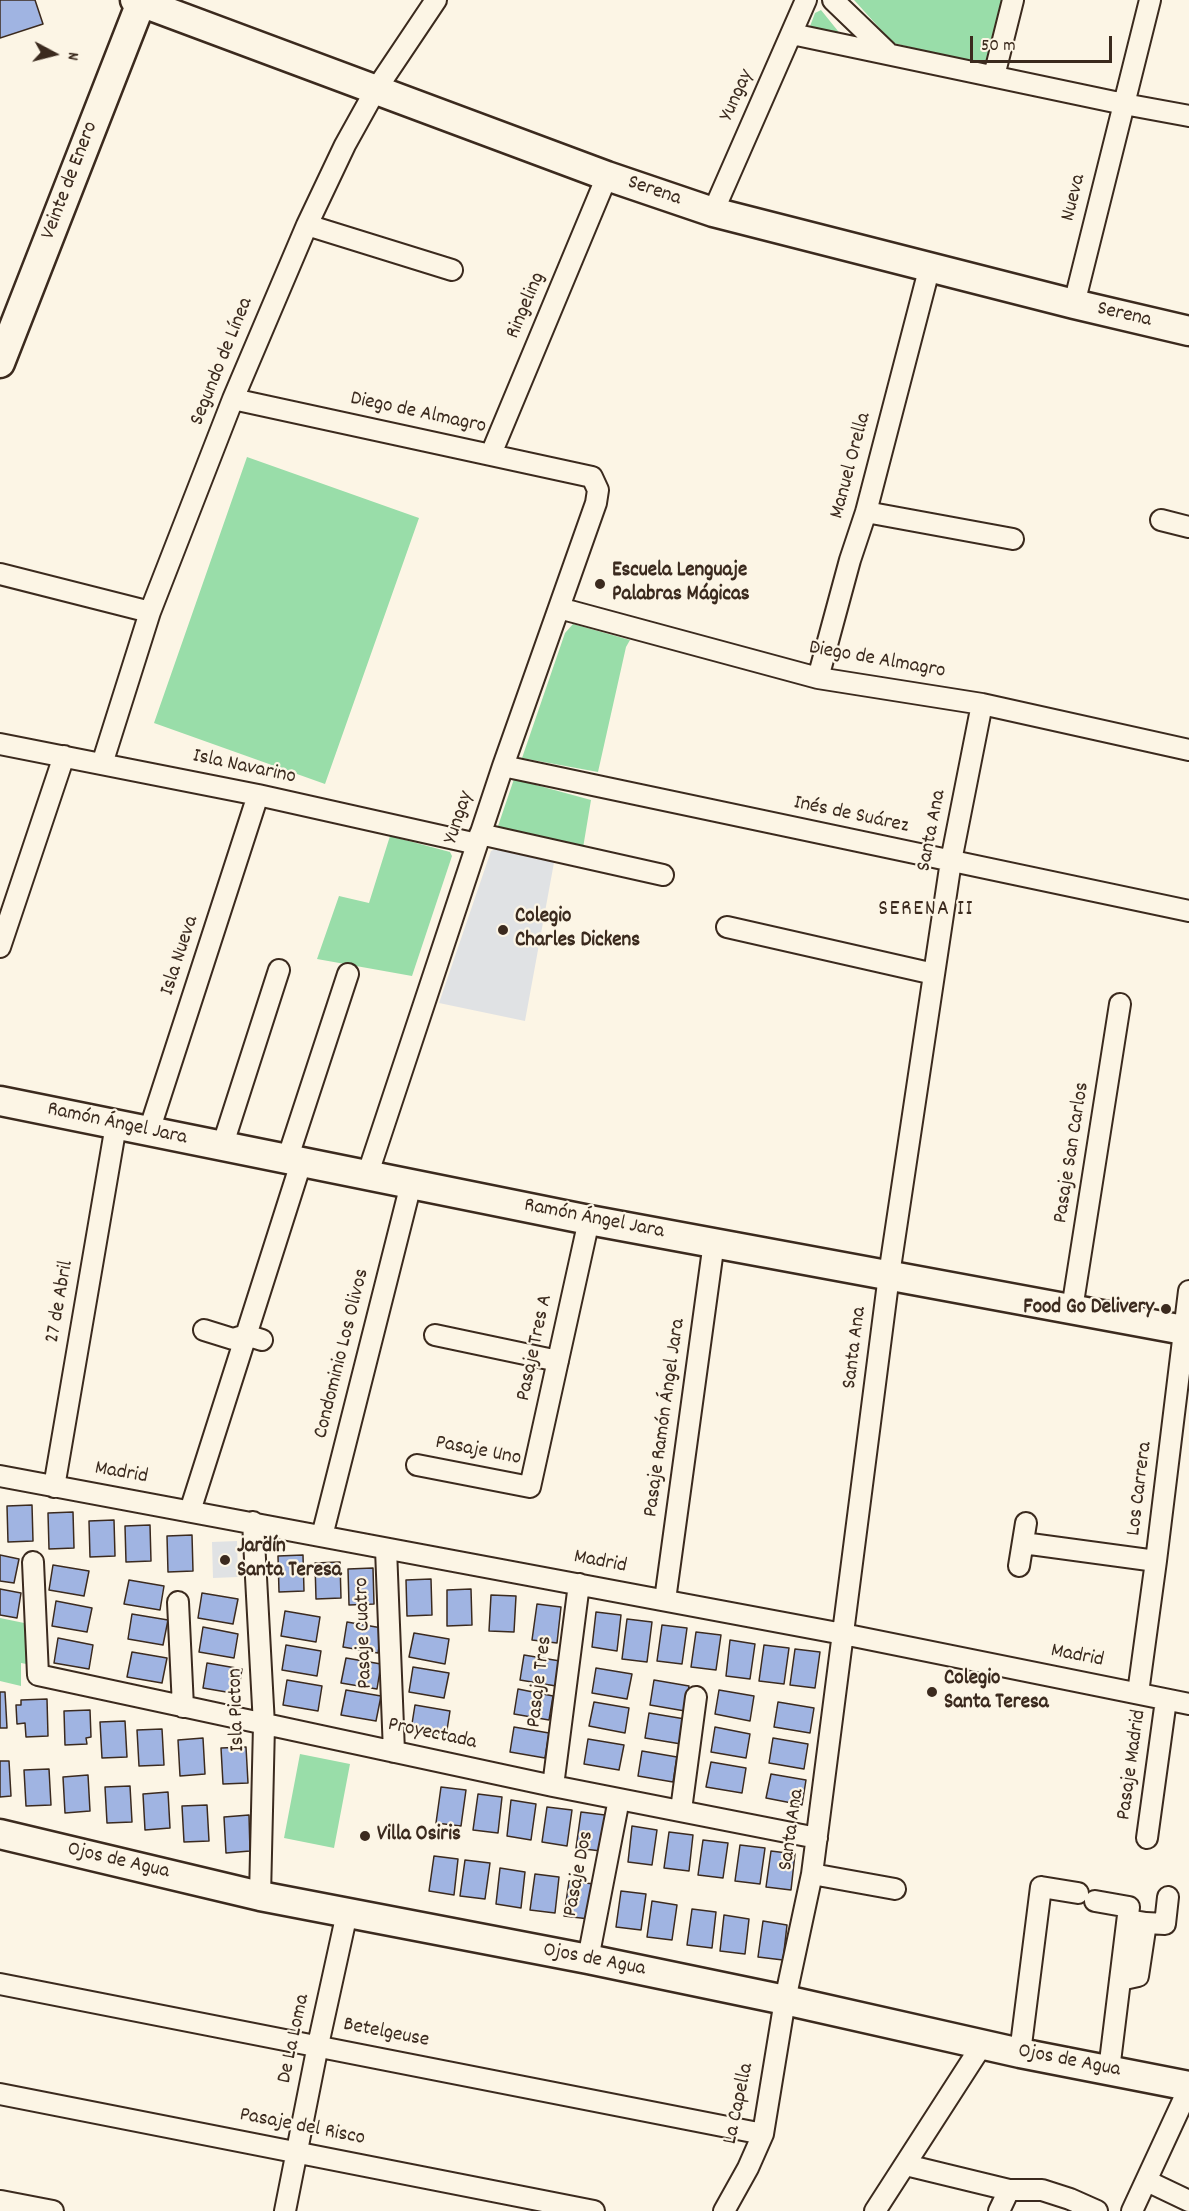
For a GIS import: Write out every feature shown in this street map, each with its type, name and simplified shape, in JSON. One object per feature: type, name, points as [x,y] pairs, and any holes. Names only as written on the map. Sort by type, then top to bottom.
[{"type":"street","name":"Segundo de Línea","points":[[102,764],[150,612],[233,399],[307,225],[345,146],[375,91],[436,0]]},
{"type":"street","name":"Yungay","points":[[713,212],[807,0]]},
{"type":"street","points":[[833,0],[887,52]]},
{"type":"street","points":[[994,76],[1013,0]]},
{"type":"street","name":"Nueva","points":[[1074,304],[1150,0]]},
{"type":"street","name":"Serena","points":[[139,1],[375,91],[607,176],[713,212],[1189,331]]},
{"type":"street","name":"Veinte de Enero","points":[[0,363],[139,1]]},
{"type":"street","points":[[792,34],[1189,116]]},
{"type":"street","name":"Ringeling","points":[[491,454],[607,176]]},
{"type":"street","points":[[307,225],[452,270]]},
{"type":"street","name":"Manuel Orella","points":[[818,678],[850,560],[866,512],[930,266]]},
{"type":"street","name":"Diego de Almagro","points":[[233,399],[592,477]]},
{"type":"street","name":"Yungay","points":[[367,1176],[502,766],[596,503],[598,490],[592,477]]},
{"type":"street","points":[[866,512],[1012,539]]},
{"type":"street","points":[[1161,520],[1189,527]]},
{"type":"street","points":[[0,574],[150,612]]},
{"type":"street","name":"Diego de Almagro","points":[[559,608],[818,678],[982,704],[1189,750]]},
{"type":"street","name":"Santa Ana","points":[[785,2000],[812,1874],[889,1275],[951,861],[982,704]]},
{"type":"street","name":"Isla Navarino","points":[[0,744],[663,875]]},
{"type":"street","points":[[0,947],[64,756]]},
{"type":"street","name":"Inés de Suárez","points":[[502,766],[1189,911]]},
{"type":"street","name":"Isla Nueva","points":[[149,1131],[258,795]]},
{"type":"street","points":[[727,927],[934,974]]},
{"type":"street","points":[[222,1146],[279,970]]},
{"type":"street","points":[[190,1510],[254,1337],[294,1161],[348,974]]},
{"type":"street","name":"Pasaje San Carlos","points":[[1072,1309],[1120,1004]]},
{"type":"street","name":"Ramón Ángel Jara","points":[[0,1101],[589,1220],[1186,1330]]},
{"type":"street","name":"27 de Abril","points":[[54,1487],[116,1125]]},
{"type":"street","name":"Condominio Los Olivos","points":[[322,1536],[411,1184]]},
{"type":"street","name":"Pasaje Tres A","points":[[530,1487],[589,1220]]},
{"type":"street","name":"Pasaje Ramón Ángel Jara","points":[[665,1600],[714,1242]]},
{"type":"street","name":"Los Carrera","points":[[1138,1693],[1186,1330],[1189,1291]]},
{"type":"street","points":[[204,1330],[233,1339],[254,1337]]},
{"type":"street","points":[[435,1335],[558,1361]]},
{"type":"street","name":"Pasaje Uno","points":[[417,1465],[530,1487]]},
{"type":"street","name":"Madrid","points":[[0,1476],[843,1634],[1189,1704]]},
{"type":"street","name":"Isla Picton","points":[[253,1522],[264,1725],[260,1896]]},
{"type":"street","points":[[1019,1566],[1026,1523]]},
{"type":"street","points":[[1023,1543],[1156,1561]]},
{"type":"street","name":"Pasaje Cuatro","points":[[386,1549],[394,1752]]},
{"type":"street","name":"Proyectada","points":[[33,1562],[38,1675],[553,1786],[817,1838]]},
{"type":"street","name":"Pasaje Tres","points":[[553,1786],[579,1584]]},
{"type":"street","points":[[178,1602],[183,1707]]},
{"type":"street","points":[[681,1810],[696,1697]]},
{"type":"street","name":"Pasaje Madrid","points":[[1147,1838],[1166,1700]]},
{"type":"street","name":"Pasaje Dos","points":[[588,1959],[620,1799]]},
{"type":"street","name":"Ojos de Agua","points":[[0,1834],[260,1896],[588,1959],[785,2000],[982,2045],[1189,2087]]},
{"type":"street","points":[[812,1874],[895,1889]]},
{"type":"street","points":[[1020,2053],[1041,1887],[1129,1907],[1137,1921],[1120,1980],[1109,2070]]},
{"type":"street","points":[[1137,1921],[1165,1924],[1168,1898]]},
{"type":"street","name":"De La Loma","points":[[285,2211],[347,1913]]},
{"type":"street","name":"Betelgeuse","points":[[0,1984],[763,2134]]},
{"type":"street","name":"La Capella","points":[[724,2211],[748,2168],[763,2134],[785,2000]]},
{"type":"street","points":[[875,2211],[982,2045]]},
{"type":"street","points":[[1132,2211],[1189,2087]]},
{"type":"street","name":"Pasaje del Risco","points":[[0,2094],[594,2211]]},
{"type":"street","points":[[906,2165],[1009,2190],[1042,2190],[1097,2211]]},
{"type":"street","points":[[1147,2181],[1189,2201]]},
{"type":"street","points":[[999,2211],[1009,2190]]},
{"type":"street","points":[[0,2195],[1,2211]]},
{"type":"street","points":[[1,2201],[53,2211]]},
{"type":"shaded area","name":"Colegio Charles Dickens","points":[[503,846],[555,857],[525,1021],[439,1003],[491,851]]},
{"type":"shaded area","name":"Jardín Santa Teresa","points":[[237,1541],[238,1577],[213,1578],[212,1542]]},
{"type":"green space","points":[[854,0],[1005,0],[990,66],[893,43]]},
{"type":"green space","points":[[821,10],[842,36],[809,29],[815,13]]},
{"type":"green space","points":[[247,457],[419,518],[325,784],[154,723]]},
{"type":"green space","points":[[573,624],[630,640],[626,647],[598,772],[522,758],[565,633]]},
{"type":"green space","points":[[514,779],[591,800],[583,848],[496,832]]},
{"type":"green space","points":[[390,836],[450,852],[452,856],[412,976],[317,959],[339,896],[369,903]]},
{"type":"green space","points":[[0,1618],[29,1624],[32,1665],[21,1663],[21,1686],[0,1681]]},
{"type":"green space","points":[[300,1754],[350,1764],[334,1848],[284,1838]]},
{"type":"building","points":[[0,0],[35,0],[43,24],[0,38]]},
{"type":"building","points":[[32,1505],[33,1541],[8,1542],[7,1506]]},
{"type":"building","points":[[73,1512],[74,1548],[49,1549],[48,1513]]},
{"type":"building","points":[[114,1520],[115,1556],[90,1557],[89,1521]]},
{"type":"building","points":[[150,1525],[151,1561],[126,1562],[125,1526]]},
{"type":"building","points":[[192,1535],[193,1571],[168,1572],[167,1536]]},
{"type":"building","points":[[0,1555],[19,1559],[14,1583],[0,1581]]},
{"type":"building","points":[[303,1555],[304,1591],[279,1592],[278,1556]]},
{"type":"building","points":[[340,1562],[341,1598],[316,1599],[315,1563]]},
{"type":"building","points":[[53,1565],[89,1571],[84,1596],[49,1590]]},
{"type":"building","points":[[373,1568],[374,1604],[349,1605],[348,1569]]},
{"type":"building","points":[[431,1579],[432,1615],[407,1616],[406,1580]]},
{"type":"building","points":[[129,1580],[164,1586],[160,1610],[124,1604]]},
{"type":"building","points":[[0,1589],[21,1593],[17,1618],[0,1615]]},
{"type":"building","points":[[471,1589],[472,1625],[447,1626],[447,1590]]},
{"type":"building","points":[[202,1593],[238,1599],[233,1624],[198,1618]]},
{"type":"building","points":[[491,1595],[516,1596],[514,1632],[489,1631]]},
{"type":"building","points":[[56,1601],[92,1608],[87,1632],[52,1626]]},
{"type":"building","points":[[537,1604],[561,1607],[557,1643],[532,1640]]},
{"type":"building","points":[[285,1611],[320,1617],[316,1642],[281,1636]]},
{"type":"building","points":[[596,1612],[621,1615],[617,1651],[592,1647]]},
{"type":"building","points":[[132,1614],[168,1620],[163,1645],[128,1639]]},
{"type":"building","points":[[627,1619],[652,1622],[647,1662],[622,1659]]},
{"type":"building","points":[[347,1622],[382,1628],[378,1653],[343,1647]]},
{"type":"building","points":[[662,1625],[687,1628],[682,1664],[657,1661]]},
{"type":"building","points":[[203,1627],[238,1634],[234,1658],[199,1652]]},
{"type":"building","points":[[696,1632],[721,1635],[716,1670],[691,1667]]},
{"type":"building","points":[[414,1633],[449,1639],[445,1664],[409,1657]]},
{"type":"building","points":[[58,1638],[93,1645],[89,1669],[54,1663]]},
{"type":"building","points":[[730,1640],[755,1644],[750,1679],[726,1676]]},
{"type":"building","points":[[286,1645],[321,1651],[317,1676],[282,1670]]},
{"type":"building","points":[[764,1645],[789,1648],[784,1684],[759,1681]]},
{"type":"building","points":[[795,1649],[820,1652],[815,1688],[790,1685]]},
{"type":"building","points":[[132,1652],[167,1658],[162,1683],[127,1677]]},
{"type":"building","points":[[524,1655],[560,1661],[556,1686],[520,1680]]},
{"type":"building","points":[[346,1658],[381,1664],[377,1689],[341,1683]]},
{"type":"building","points":[[207,1663],[242,1669],[238,1694],[203,1688]]},
{"type":"building","points":[[413,1667],[449,1673],[444,1698],[409,1692]]},
{"type":"building","points":[[596,1668],[632,1674],[627,1699],[592,1693]]},
{"type":"building","points":[[287,1680],[322,1686],[318,1711],[283,1705]]},
{"type":"building","points":[[654,1680],[689,1686],[685,1711],[650,1705]]},
{"type":"building","points":[[518,1689],[553,1696],[549,1720],[514,1714]]},
{"type":"building","points":[[346,1690],[381,1696],[376,1721],[341,1715]]},
{"type":"building","points":[[719,1690],[754,1696],[750,1721],[715,1714]]},
{"type":"building","points":[[0,1692],[5,1692],[7,1728],[0,1728]]},
{"type":"building","points":[[47,1699],[48,1736],[26,1737],[25,1723],[17,1724],[16,1705],[21,1705],[21,1700]]},
{"type":"building","points":[[594,1702],[629,1708],[625,1733],[589,1726]]},
{"type":"building","points":[[778,1702],[814,1708],[810,1733],[774,1727]]},
{"type":"building","points":[[415,1705],[450,1711],[446,1736],[411,1730]]},
{"type":"building","points":[[90,1710],[91,1737],[86,1738],[87,1744],[65,1745],[64,1711]]},
{"type":"building","points":[[649,1713],[685,1719],[681,1744],[645,1738]]},
{"type":"building","points":[[125,1721],[127,1757],[102,1758],[100,1722]]},
{"type":"building","points":[[514,1727],[549,1733],[545,1758],[510,1752]]},
{"type":"building","points":[[715,1727],[750,1734],[746,1758],[711,1752]]},
{"type":"building","points":[[162,1729],[164,1765],[139,1766],[137,1730]]},
{"type":"building","points":[[203,1738],[205,1774],[180,1776],[178,1740]]},
{"type":"building","points":[[773,1738],[808,1744],[804,1769],[769,1763]]},
{"type":"building","points":[[588,1739],[624,1745],[619,1770],[584,1764]]},
{"type":"building","points":[[246,1747],[248,1783],[223,1784],[221,1748]]},
{"type":"building","points":[[642,1751],[677,1757],[673,1782],[638,1776]]},
{"type":"building","points":[[0,1761],[9,1761],[11,1796],[0,1797]]},
{"type":"building","points":[[711,1762],[746,1768],[742,1793],[706,1787]]},
{"type":"building","points":[[49,1769],[51,1805],[26,1806],[24,1770]]},
{"type":"building","points":[[771,1774],[806,1780],[802,1805],[766,1798]]},
{"type":"building","points":[[88,1775],[90,1811],[65,1813],[63,1777]]},
{"type":"building","points":[[130,1786],[132,1822],[107,1823],[105,1787]]},
{"type":"building","points":[[441,1787],[466,1790],[461,1826],[436,1823]]},
{"type":"building","points":[[168,1792],[170,1828],[145,1830],[143,1794]]},
{"type":"building","points":[[478,1794],[502,1797],[498,1833],[473,1830]]},
{"type":"building","points":[[511,1800],[536,1804],[531,1840],[507,1836]]},
{"type":"building","points":[[207,1805],[209,1841],[184,1842],[182,1806]]},
{"type":"building","points":[[547,1807],[572,1810],[567,1846],[542,1842]]},
{"type":"building","points":[[581,1812],[605,1815],[601,1851],[576,1848]]},
{"type":"building","points":[[249,1815],[250,1851],[226,1853],[224,1817]]},
{"type":"building","points":[[632,1826],[657,1830],[652,1865],[628,1862]]},
{"type":"building","points":[[669,1832],[693,1835],[689,1871],[664,1868]]},
{"type":"building","points":[[703,1840],[728,1843],[723,1878],[698,1875]]},
{"type":"building","points":[[740,1845],[765,1848],[760,1884],[735,1881]]},
{"type":"building","points":[[771,1851],[795,1854],[791,1890],[766,1887]]},
{"type":"building","points":[[434,1856],[458,1859],[454,1895],[429,1891]]},
{"type":"building","points":[[465,1860],[490,1863],[485,1899],[460,1896]]},
{"type":"building","points":[[500,1868],[525,1872],[521,1908],[496,1904]]},
{"type":"building","points":[[535,1874],[559,1877],[555,1913],[530,1910]]},
{"type":"building","points":[[569,1881],[594,1884],[589,1919],[564,1916]]},
{"type":"building","points":[[621,1891],[646,1894],[641,1930],[616,1927]]},
{"type":"building","points":[[652,1901],[677,1905],[672,1940],[647,1937]]},
{"type":"building","points":[[692,1909],[716,1912],[712,1948],[687,1945]]},
{"type":"building","points":[[724,1915],[749,1919],[745,1954],[720,1951]]},
{"type":"building","points":[[763,1921],[787,1925],[783,1960],[758,1957]]},
{"type":"place","name":"Escuela Lenguaje Palabras Mágicas","points":[[600,584]]},
{"type":"place","name":"Colegio Charles Dickens","points":[[503,930]]},
{"type":"place","name":"Food Go Delivery","points":[[1166,1309]]},
{"type":"place","name":"Jardín Santa Teresa","points":[[225,1560]]},
{"type":"place","name":"Colegio Santa Teresa","points":[[932,1692]]},
{"type":"place","name":"Villa Osiris","points":[[365,1836]]},
{"type":"district","name":"SERENA II","points":[[926,911]]}]
